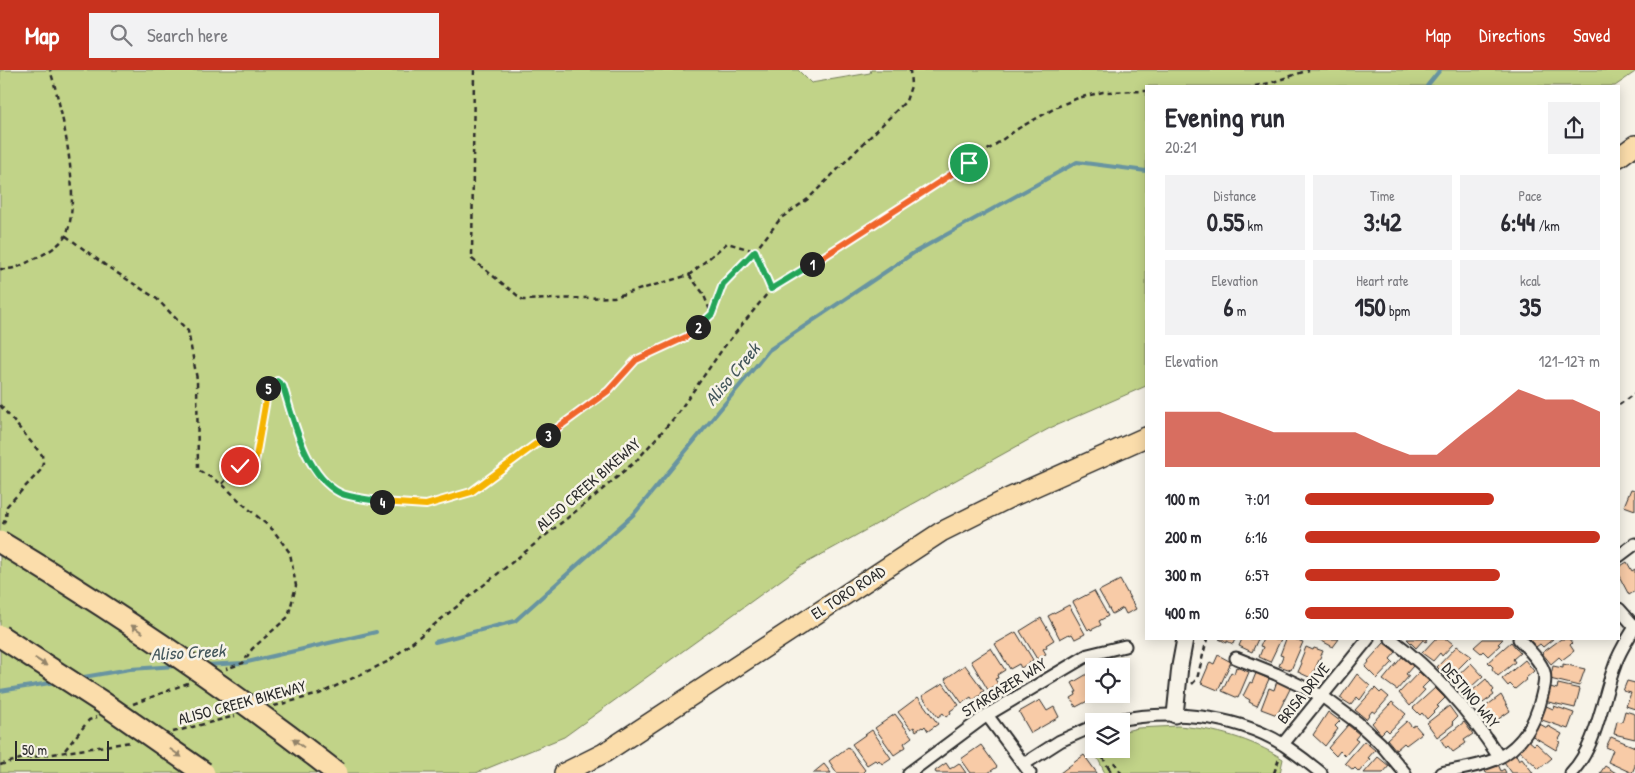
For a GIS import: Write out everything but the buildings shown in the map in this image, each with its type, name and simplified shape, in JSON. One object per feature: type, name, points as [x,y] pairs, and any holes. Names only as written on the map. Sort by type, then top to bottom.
[{"type":"highway","points":[[0,542],[182,658],[337,773]]},
{"type":"highway","points":[[0,636],[102,702],[204,773]]},
{"type":"main road","points":[[1620,156],[1635,145]]},
{"type":"main road","name":"EL TORO ROAD","points":[[564,773],[604,753],[941,532],[1009,498],[1145,436]]},
{"type":"street","points":[[1620,555],[1635,544]]},
{"type":"street","points":[[1572,773],[1588,749],[1616,662],[1635,627],[1620,610]]},
{"type":"street","points":[[1175,715],[1185,640]]},
{"type":"street","name":"BRISA DRIVE","points":[[1283,745],[1367,640]]},
{"type":"street","name":"DESTINO WAY","points":[[1392,640],[1436,677],[1459,702],[1500,757]]},
{"type":"street","points":[[1442,773],[1482,764],[1500,757],[1528,732],[1538,709],[1545,684],[1542,667],[1519,640]]},
{"type":"street","name":"STARGAZER WAY","points":[[909,773],[987,715],[1088,655],[1126,646]]},
{"type":"street","points":[[1236,658],[1276,674],[1322,696],[1358,723],[1380,743],[1406,773]]},
{"type":"street","points":[[987,715],[1027,768],[1060,741],[1085,730]]},
{"type":"street","points":[[1130,718],[1175,715],[1204,717],[1228,722],[1256,731],[1283,745],[1321,773]]},
{"type":"path","points":[[0,269],[11,270],[43,255],[66,236],[72,212],[71,182],[66,138],[56,87],[50,70]]},
{"type":"path","points":[[474,70],[472,258],[523,300],[614,297],[689,275],[727,243],[755,251]]},
{"type":"path","points":[[222,484],[240,466],[255,463],[268,386],[277,381],[283,386],[302,446],[322,479],[341,494],[382,502],[426,505],[471,492],[608,391],[636,360],[686,337],[712,314],[723,284],[755,251],[780,218],[808,199],[906,101],[911,86],[910,70]]},
{"type":"path","points":[[1262,85],[1309,70]]},
{"type":"path","name":"ALISO CREEK BIKEWAY","points":[[271,707],[319,694],[389,661],[596,495],[637,460],[675,417],[724,347],[771,289],[969,163],[1019,128],[1059,106],[1078,98],[1103,92],[1145,92]]},
{"type":"path","points":[[66,236],[157,299],[188,331],[197,380],[198,470],[222,484],[273,530],[290,553],[296,586],[288,617],[252,649],[243,663],[225,670]]},
{"type":"path","points":[[755,251],[771,289]]},
{"type":"path","points":[[689,275],[703,293],[712,314]]},
{"type":"path","points":[[1620,404],[1635,393]]},
{"type":"path","points":[[0,405],[42,455],[43,463],[41,470],[8,506],[6,518],[0,528]]},
{"type":"path","points":[[1177,689],[1187,687],[1197,679],[1207,640]]},
{"type":"path","points":[[125,707],[188,683]]},
{"type":"path","name":"ALISO CREEK BIKEWAY","points":[[165,734],[242,714]]},
{"type":"path","points":[[64,752],[89,720],[98,717]]},
{"type":"path","points":[[0,765],[20,759],[136,740]]},
{"type":"path","points":[[1274,773],[1283,745]]},
{"type":"path","points":[[1103,758],[1112,773]]},
{"type":"path","points":[[1108,767],[1115,763],[1121,773]]},
{"type":"green space","points":[[0,70],[798,70],[811,83],[870,73],[871,70],[1635,70],[1635,72],[1616,85],[1145,85],[1145,386],[1050,428],[799,567],[564,737],[476,773],[0,773]]},
{"type":"green space","points":[[1178,726],[1233,736],[1283,759],[1280,773],[1105,773],[1098,758],[1130,758],[1130,730]]},
{"type":"waterway","name":"Aliso Creek","points":[[1428,85],[1440,70]]},
{"type":"waterway","name":"Aliso Creek","points":[[435,642],[515,621],[634,514],[769,350],[915,252],[1077,162],[1145,171]]},
{"type":"waterway","name":"Aliso Creek","points":[[204,665],[243,663],[376,632]]},
{"type":"waterway","name":"Aliso Creek","points":[[78,678],[130,669],[177,666]]},
{"type":"waterway","name":"Aliso Creek","points":[[0,691],[56,682]]},
{"type":"route","points":[[240,466],[255,463],[268,386],[277,381],[283,386],[302,446],[322,479],[341,494],[382,502],[426,505],[471,492],[608,391],[636,360],[686,337],[712,314],[723,284],[755,251],[771,289],[969,163]]}]
